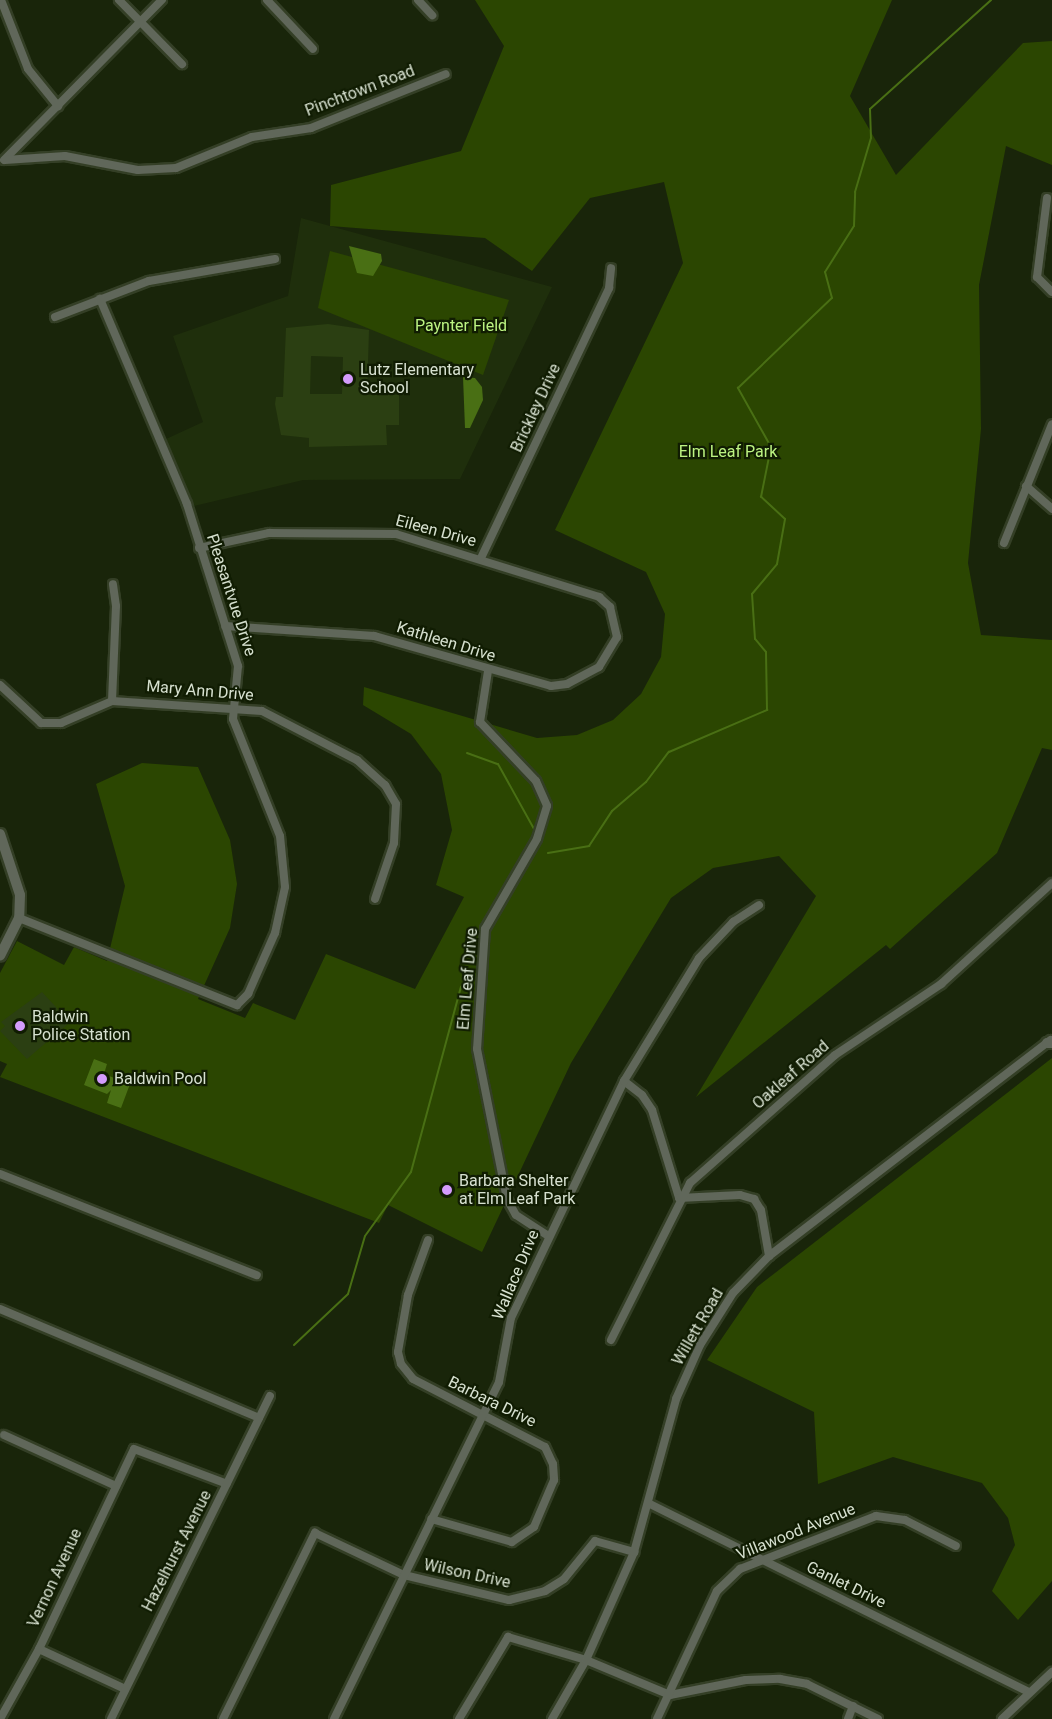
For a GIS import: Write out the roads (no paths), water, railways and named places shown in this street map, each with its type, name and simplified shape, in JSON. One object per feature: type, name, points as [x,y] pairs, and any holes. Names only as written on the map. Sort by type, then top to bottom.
[{"type":"street","points":[[1,0],[28,69],[58,105]]},
{"type":"street","points":[[119,0],[140,25],[182,64]]},
{"type":"street","points":[[2,162],[140,25],[162,0]]},
{"type":"street","points":[[267,0],[313,49]]},
{"type":"street","points":[[418,0],[432,15]]},
{"type":"street","name":"Pinchtown Road","points":[[2,162],[65,156],[138,170],[176,168],[252,137],[311,128],[446,75]]},
{"type":"street","points":[[1047,198],[1037,277],[1052,292]]},
{"type":"street","points":[[55,316],[192,270],[274,260]]},
{"type":"street","name":"Brickley Drive","points":[[481,558],[609,288],[611,268]]},
{"type":"street","name":"Pleasantvue Drive","points":[[100,299],[187,504],[238,666],[238,695],[232,708]]},
{"type":"street","points":[[1004,543],[1052,424]]},
{"type":"street","points":[[1026,486],[1052,509]]},
{"type":"street","name":"Eileen Drive","points":[[199,548],[269,533],[388,532],[481,558],[599,597],[614,617]]},
{"type":"street","points":[[112,701],[113,584]]},
{"type":"street","name":"Kathleen Drive","points":[[225,626],[374,636],[534,685],[567,684],[599,667],[616,637],[614,617]]},
{"type":"street","name":"Elm Leaf Drive","points":[[488,671],[480,722],[536,782],[547,806],[537,839],[484,929],[477,1049],[507,1199],[516,1215],[548,1236]]},
{"type":"street","name":"Mary Ann Drive","points":[[0,685],[41,723],[61,723],[112,701],[262,711],[357,760],[385,785],[396,804],[397,823],[375,899]]},
{"type":"street","points":[[19,918],[237,1005],[248,994],[275,933],[286,863],[270,805],[232,708]]},
{"type":"street","points":[[0,834],[14,870],[19,918],[0,956]]},
{"type":"street","name":"Oakleaf Road","points":[[611,1340],[679,1198],[835,1055],[941,984],[1052,883]]},
{"type":"street","name":"Wallace Drive","points":[[334,1719],[498,1382],[511,1318],[548,1236],[624,1081],[699,958],[733,922],[759,905]]},
{"type":"street","name":"Willett Road","points":[[552,1719],[586,1660],[634,1552],[650,1504],[676,1399],[700,1345],[733,1293],[769,1256],[1050,1042]]},
{"type":"street","points":[[624,1081],[642,1095],[651,1110],[679,1198],[740,1195],[754,1199],[761,1210],[769,1256]]},
{"type":"street","points":[[0,1174],[257,1275]]},
{"type":"street","name":"Barbara Drive","points":[[428,1240],[406,1305],[398,1352],[401,1365],[413,1379],[533,1438],[545,1447],[554,1464],[550,1494],[534,1527],[512,1542],[498,1542],[431,1519]]},
{"type":"street","points":[[0,1309],[259,1418]]},
{"type":"street","name":"Hazelhurst Avenue","points":[[111,1719],[270,1396]]},
{"type":"street","points":[[4,1435],[116,1486]]},
{"type":"street","name":"Vernon Avenue","points":[[0,1719],[39,1649],[134,1449],[227,1485]]},
{"type":"street","name":"Ganlet Drive","points":[[650,1504],[1029,1692]]},
{"type":"street","name":"Villawood Avenue","points":[[657,1719],[717,1591],[727,1578],[762,1560],[876,1516],[905,1520],[956,1546]]},
{"type":"street","name":"Wilson Drive","points":[[223,1719],[315,1533],[404,1575],[509,1600],[545,1591],[564,1579],[595,1541],[634,1552]]},
{"type":"street","points":[[459,1719],[508,1637],[586,1660],[670,1695],[746,1680],[780,1680],[807,1684],[878,1719]]},
{"type":"street","points":[[39,1649],[125,1689]]},
{"type":"street","points":[[1002,1719],[1052,1672]]},
{"type":"street","points":[[848,1719],[853,1706]]},
{"type":"waterway","points":[[548,853],[589,846],[612,811],[646,782],[669,752],[767,710],[766,652],[755,639],[752,594],[777,564],[785,519],[761,497],[771,447],[738,388],[832,298],[825,272],[854,226],[855,192],[871,138],[870,109],[991,0]]},
{"type":"waterway","points":[[467,753],[498,764],[534,829]]},
{"type":"waterway","points":[[294,1345],[348,1294],[365,1236],[411,1172],[461,987],[475,974]]},
{"type":"place","name":"Lutz Elementary School","points":[[348,379]]},
{"type":"place","name":"Baldwin Police Station","points":[[20,1026]]},
{"type":"place","name":"Baldwin Pool","points":[[102,1079]]},
{"type":"place","name":"Barbara Shelter at Elm Leaf Park","points":[[447,1190]]},
{"type":"park label","name":"Paynter Field","points":[[461,326]]},
{"type":"park label","name":"Elm Leaf Park","points":[[728,452]]}]
